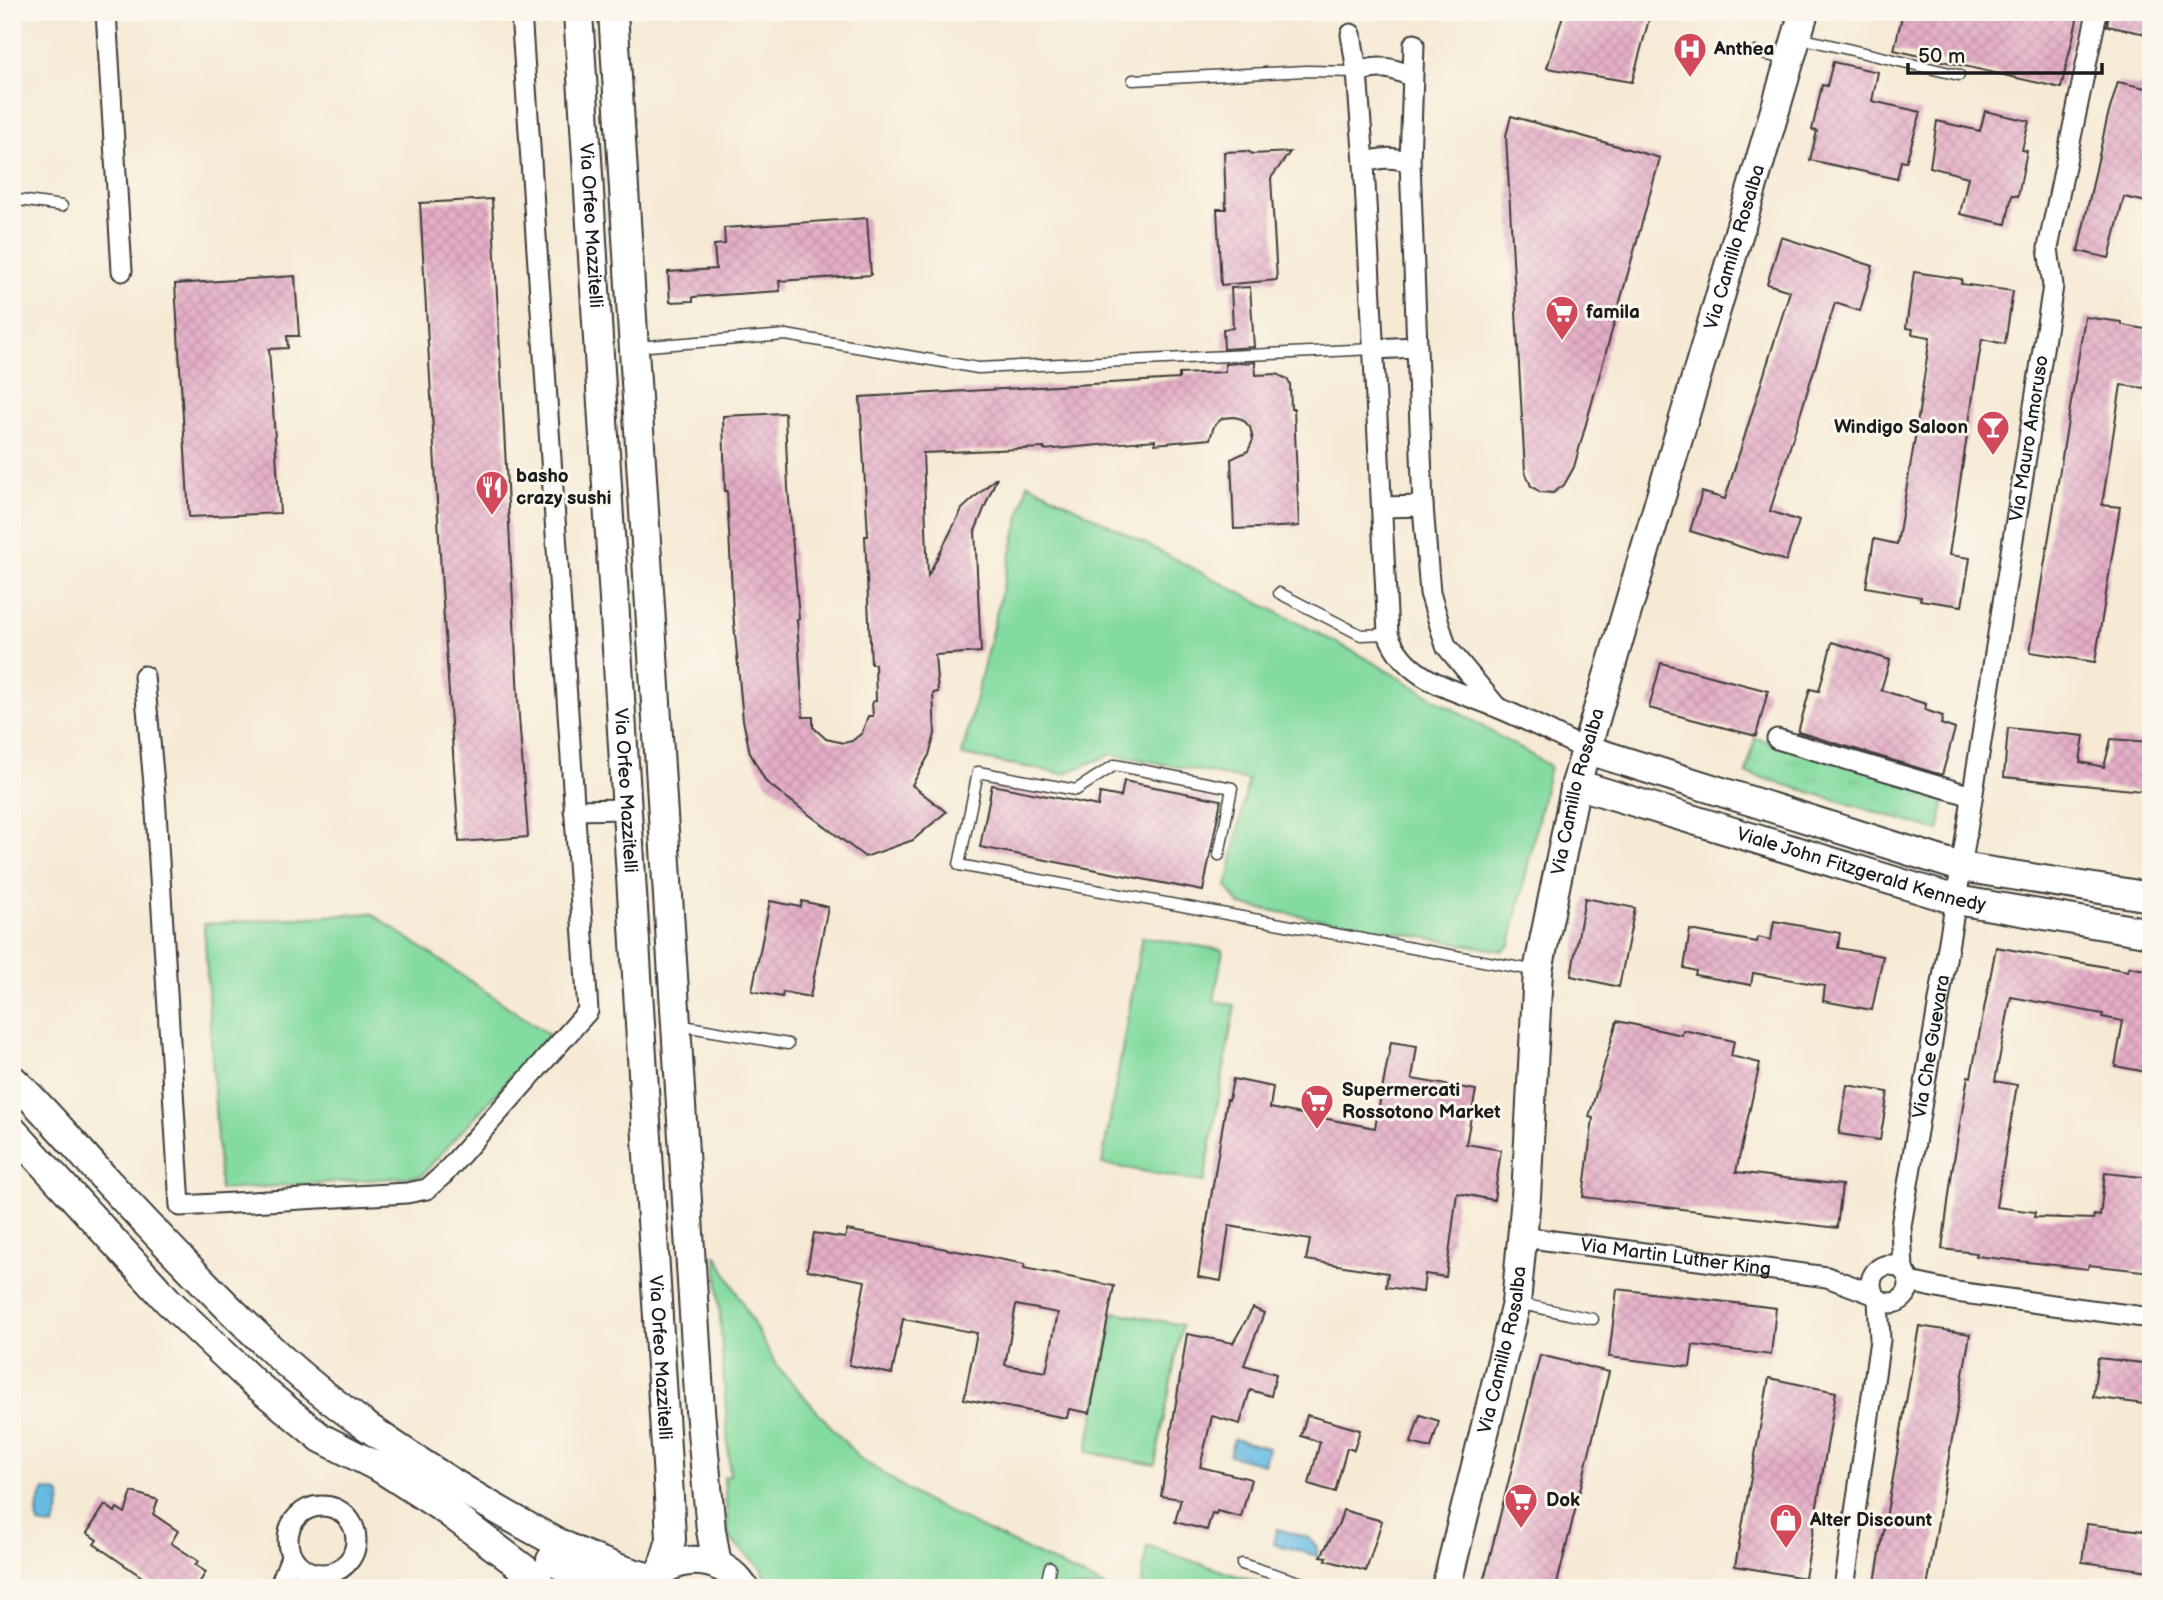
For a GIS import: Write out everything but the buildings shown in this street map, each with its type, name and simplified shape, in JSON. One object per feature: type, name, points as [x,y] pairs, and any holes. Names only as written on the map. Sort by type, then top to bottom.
[{"type":"main road","name":"Via Orfeo Mazzitelli","points":[[578,12],[669,1497],[671,1541],[653,1579]]},
{"type":"main road","name":"Via Orfeo Mazzitelli","points":[[613,12],[700,1410],[711,1530],[717,1565]]},
{"type":"main road","name":"Via Camillo Rosalba","points":[[1446,1588],[1516,1303],[1523,1237],[1538,971],[1576,784],[1795,28]]},
{"type":"main road","points":[[601,404],[620,405],[637,401]]},
{"type":"main road","points":[[606,472],[617,466],[641,470]]},
{"type":"main road","name":"Viale John Fitzgerald Kennedy","points":[[1585,749],[1961,867],[2151,897]]},
{"type":"main road","name":"Viale John Fitzgerald Kennedy","points":[[1576,784],[1956,900],[2151,933]]},
{"type":"main road","points":[[12,1079],[270,1348],[339,1405],[452,1482],[516,1521],[587,1557],[619,1570],[653,1579],[689,1560],[717,1565],[729,1571],[744,1588]]},
{"type":"main road","points":[[12,1129],[168,1301],[252,1381],[321,1438],[382,1469],[447,1511],[531,1574],[543,1588]]},
{"type":"main road","points":[[447,1511],[516,1541],[604,1588]]},
{"type":"street","points":[[106,12],[122,271]]},
{"type":"street","points":[[144,676],[155,795],[180,1206],[407,1193],[427,1189],[444,1174],[587,1011],[521,12]]},
{"type":"street","name":"Via Mauro Amoruso","points":[[1961,867],[2053,286],[2048,248],[2097,12]]},
{"type":"street","points":[[1351,34],[1357,72],[1364,163],[1388,634],[1394,650],[1417,673],[1585,749]]},
{"type":"street","points":[[1414,44],[1410,162],[1423,506],[1430,593],[1446,646],[1497,707]]},
{"type":"street","points":[[1357,72],[1374,67],[1393,68],[1412,77]]},
{"type":"street","points":[[1364,163],[1377,158],[1395,158],[1410,162]]},
{"type":"street","points":[[1374,349],[1416,347]]},
{"type":"street","points":[[1382,507],[1423,506]]},
{"type":"street","points":[[1777,740],[1972,796]]},
{"type":"street","points":[[573,810],[626,809]]},
{"type":"street","name":"Via Che Guevara","points":[[1904,1288],[1901,1226],[1961,867]]},
{"type":"street","name":"Via Che Guevara","points":[[1878,1270],[1901,1226]]},
{"type":"street","name":"Via Martin Luther King","points":[[1523,1237],[1827,1277],[1876,1297]]},
{"type":"street","points":[[1844,1588],[1880,1340],[1876,1297],[1871,1281],[1878,1270],[1891,1265],[1904,1288]]},
{"type":"street","name":"Via Martin Luther King","points":[[1827,1277],[1878,1270]]},
{"type":"street","points":[[1904,1288],[2151,1318]]},
{"type":"street","points":[[1876,1297],[1889,1304],[1904,1288]]},
{"type":"street","points":[[1880,1340],[1904,1288]]},
{"type":"street","points":[[279,1588],[292,1557],[288,1534],[298,1514],[308,1508],[331,1507],[341,1511],[350,1520],[355,1530],[354,1553],[336,1579],[329,1574],[307,1571],[292,1557]]},
{"type":"lane","points":[[1755,52],[1795,28],[1959,75]]},
{"type":"lane","points":[[1133,80],[1306,71],[1357,72]]},
{"type":"lane","points":[[12,199],[62,205]]},
{"type":"lane","points":[[634,348],[786,335],[978,368],[1374,349]]},
{"type":"lane","points":[[1279,593],[1361,635],[1388,634]]},
{"type":"lane","points":[[1219,855],[1232,788],[1115,765],[1076,790],[978,772],[959,865],[1538,971]]},
{"type":"lane","points":[[676,1025],[788,1044]]},
{"type":"lane","points":[[1516,1303],[1593,1319]]},
{"type":"lane","points":[[1242,1564],[1318,1588]]},
{"type":"lane","points":[[1045,1588],[1050,1567]]},
{"type":"lane","points":[[12,1584],[22,1588]]},
{"type":"green space","points":[[1028,483],[1362,656],[1550,766],[1510,945],[1502,951],[1240,905],[1227,887],[1248,780],[1112,754],[1063,774],[962,755]]},
{"type":"green space","points":[[1755,738],[1946,792],[1939,831],[1746,773]]},
{"type":"green space","points":[[371,913],[549,1035],[421,1176],[220,1190],[204,924]]},
{"type":"green space","points":[[1142,937],[1223,950],[1214,1001],[1235,1005],[1204,1182],[1102,1164]]},
{"type":"green space","points":[[716,1254],[776,1365],[858,1457],[925,1501],[1107,1588],[772,1588],[761,1568],[730,1539],[728,1532],[724,1477],[730,1476]]},
{"type":"green space","points":[[1114,1312],[1182,1325],[1155,1465],[1087,1452]]},
{"type":"green space","points":[[1147,1546],[1156,1549],[1274,1588],[1141,1588]]},
{"type":"water","points":[[1234,1439],[1268,1448],[1264,1464],[1229,1455]]},
{"type":"water","points":[[45,1490],[57,1492],[61,1496],[53,1527],[39,1524],[37,1515]]},
{"type":"water","points":[[1277,1529],[1309,1538],[1317,1547],[1317,1556],[1273,1543]]},
{"type":"place","name":"Anthea","points":[[1690,79]]},
{"type":"place","name":"famila","points":[[1562,342]]},
{"type":"place","name":"Windigo Saloon","points":[[1993,457]]},
{"type":"place","name":"basho crazy sushi","points":[[492,517]]},
{"type":"place","name":"Supermercati Rossotono Market","points":[[1317,1131]]},
{"type":"place","name":"Dok","points":[[1521,1530]]},
{"type":"place","name":"Alter Discount","points":[[1786,1550]]}]
